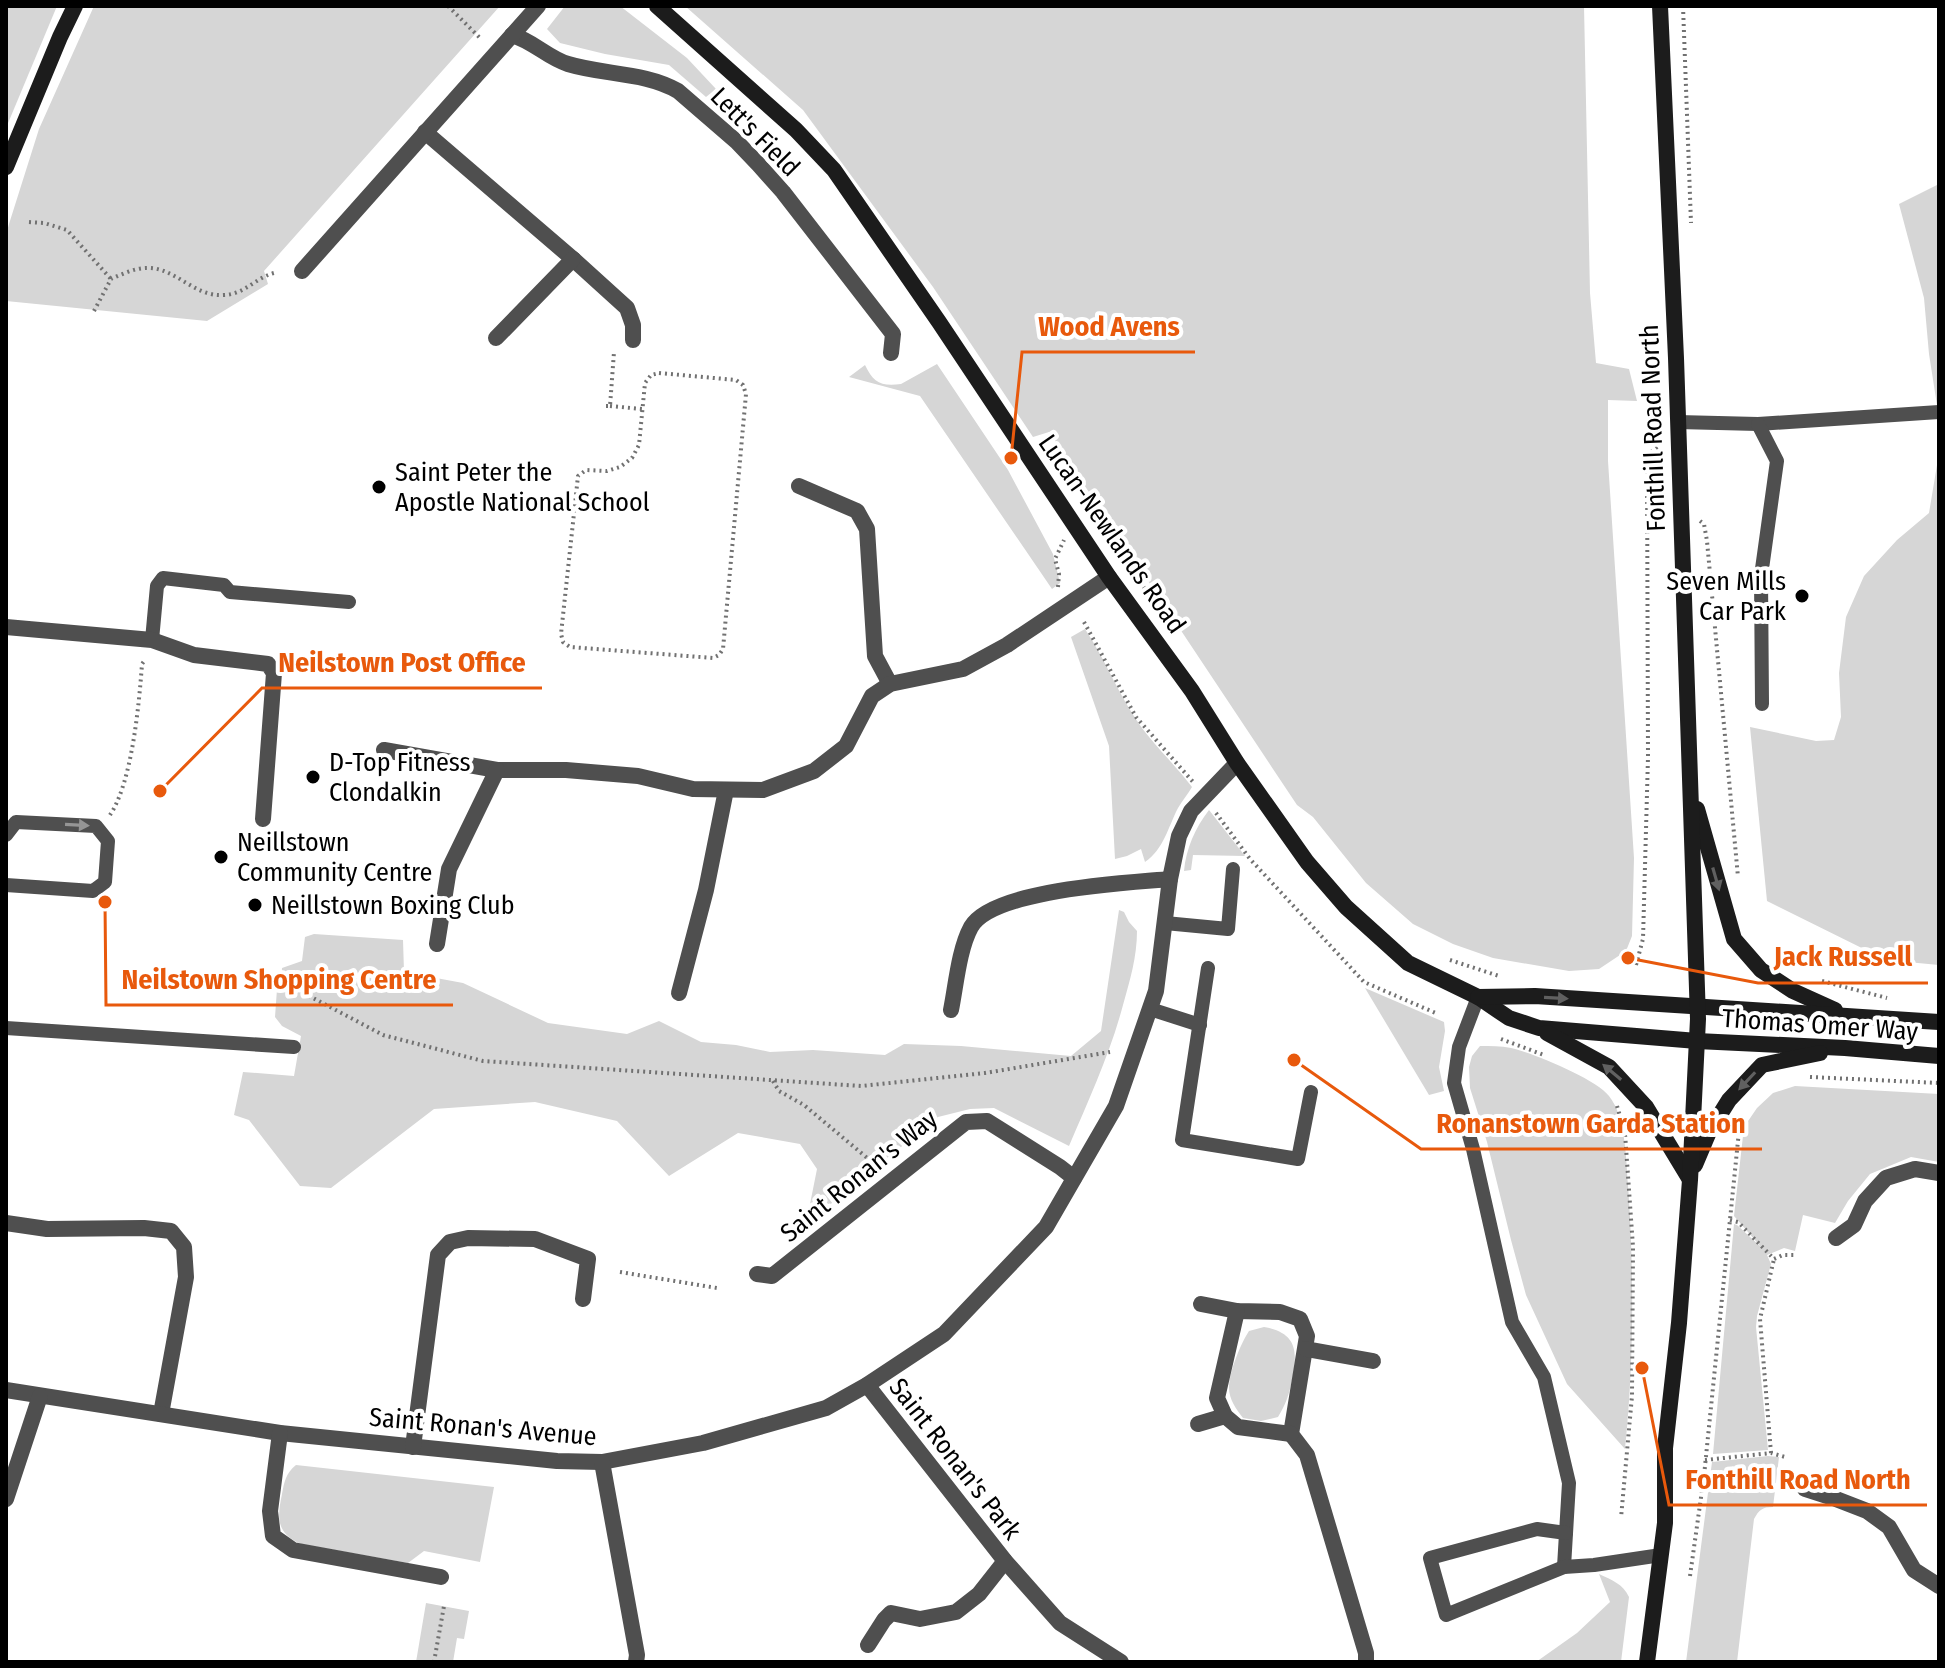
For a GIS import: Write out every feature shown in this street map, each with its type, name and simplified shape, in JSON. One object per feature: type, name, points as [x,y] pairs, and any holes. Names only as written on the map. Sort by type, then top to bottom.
[{"type":"street","points":[[6,167],[75,6]]},
{"type":"street","points":[[302,271],[538,6]]},
{"type":"street","name":"Lucan-Newlands Road","points":[[657,6],[796,130],[834,170],[1109,577],[1192,691],[1237,763],[1307,862],[1346,907],[1408,963],[1478,997],[1509,1018],[1539,1028],[1697,1041]]},
{"type":"street","name":"Fonthill Road North","points":[[1647,1662],[1665,1523],[1665,1448],[1679,1323],[1697,1041],[1678,422],[1660,6]]},
{"type":"street","name":"Lett's Field","points":[[512,35],[524,38],[567,64],[653,81],[678,91],[737,142],[783,192],[893,334],[891,353]]},
{"type":"street","points":[[425,132],[627,308],[633,325],[633,340]]},
{"type":"street","points":[[496,338],[573,259]]},
{"type":"street","points":[[799,486],[857,511],[867,529],[875,656],[890,684]]},
{"type":"street","points":[[384,750],[497,770],[566,770],[638,776],[693,789],[763,790],[814,771],[846,746],[872,696],[890,684],[963,669],[1007,645],[1109,577]]},
{"type":"street","points":[[6,627],[152,640],[194,655],[268,664],[274,673],[263,819]]},
{"type":"street","name":"Saint Ronan's Avenue","points":[[6,1390],[280,1433],[557,1461],[602,1462],[703,1443],[826,1408],[944,1334],[1046,1227],[1116,1106],[1150,1009],[1156,991],[1170,879],[1179,836],[1203,795],[1237,763]]},
{"type":"street","points":[[437,944],[449,869],[497,770]]},
{"type":"street","points":[[1689,776],[1734,939],[1761,970],[1793,991],[1845,1015]]},
{"type":"street","points":[[679,993],[706,890],[726,790]]},
{"type":"street","points":[[951,1010],[963,949],[972,925],[997,907],[1057,892],[1170,879]]},
{"type":"street","name":"Lucan-Newlands Road","points":[[1478,997],[1535,996],[1697,1007]]},
{"type":"street","name":"Thomas Omer Way","points":[[1697,1007],[1939,1022]]},
{"type":"street","points":[[1539,1028],[1609,1067],[1646,1107],[1690,1180]]},
{"type":"street","name":"Thomas Omer Way","points":[[1697,1041],[1939,1056]]},
{"type":"street","points":[[1690,1180],[1709,1132],[1722,1110],[1762,1065],[1845,1048]]},
{"type":"street","name":"Saint Ronan's Way","points":[[757,1274],[772,1276],[966,1122],[987,1121],[1074,1178]]},
{"type":"street","points":[[1836,1238],[1854,1225],[1865,1201],[1886,1178],[1915,1169],[1939,1173]]},
{"type":"street","points":[[6,1223],[47,1229],[144,1228],[171,1231],[184,1247],[186,1277],[161,1414]]},
{"type":"street","points":[[413,1447],[438,1255],[450,1242],[468,1238],[535,1239],[588,1259],[583,1299]]},
{"type":"street","points":[[1201,1304],[1237,1311],[1280,1312],[1300,1319],[1307,1336],[1306,1349],[1291,1434]]},
{"type":"street","points":[[1237,1311],[1217,1398],[1225,1416],[1238,1427],[1291,1434],[1307,1455],[1366,1653],[1366,1662]]},
{"type":"street","points":[[1306,1349],[1373,1361]]},
{"type":"street","name":"Saint Ronan's Park","points":[[867,1385],[1005,1561],[1060,1623],[1121,1662]]},
{"type":"street","points":[[6,1499],[40,1396]]},
{"type":"street","points":[[1198,1424],[1225,1416]]},
{"type":"street","points":[[280,1433],[270,1511],[273,1536],[293,1550],[441,1577]]},
{"type":"street","points":[[602,1462],[636,1662]]},
{"type":"street","points":[[1805,1489],[1867,1511],[1889,1527],[1914,1570],[1939,1586]]},
{"type":"street","name":"Saint Ronan's Park","points":[[868,1645],[891,1613],[920,1619],[956,1612],[979,1594],[1005,1561]]},
{"type":"lane","points":[[1678,422],[1758,424],[1939,412]]},
{"type":"lane","points":[[1758,424],[1777,461],[1761,576],[1762,704]]},
{"type":"lane","points":[[152,640],[157,586],[163,578],[224,585],[230,592],[349,602]]},
{"type":"lane","points":[[6,835],[16,822],[96,826],[108,841],[105,882],[93,891],[6,885]]},
{"type":"lane","points":[[1165,923],[1228,929],[1233,869]]},
{"type":"lane","points":[[1208,968],[1182,1140],[1298,1159],[1311,1092]]},
{"type":"lane","points":[[1478,997],[1459,1047],[1454,1083],[1473,1149],[1512,1322],[1544,1377],[1569,1483],[1564,1567]]},
{"type":"lane","points":[[1150,1009],[1200,1025]]},
{"type":"lane","points":[[6,1028],[294,1047]]},
{"type":"lane","points":[[1566,1533],[1537,1529],[1430,1558],[1446,1615],[1564,1567],[1661,1555]]},
{"type":"path","points":[[448,6],[481,39]]},
{"type":"path","points":[[1683,6],[1692,227]]},
{"type":"path","points":[[29,222],[67,230],[111,279]]},
{"type":"path","points":[[94,311],[111,279],[146,268],[162,270],[196,290],[224,296],[240,292],[265,275],[274,273]]},
{"type":"path","points":[[614,352],[608,406],[642,409]]},
{"type":"path","points":[[659,373],[736,380],[743,385],[746,394],[723,649],[713,658],[570,647],[563,642],[561,634],[578,476],[586,470],[607,471],[620,467],[632,458],[639,445],[642,409],[645,383],[651,375],[659,373]]},
{"type":"path","points":[[1636,965],[1643,939],[1648,757],[1647,455]]},
{"type":"path","points":[[1704,524],[1739,884]]},
{"type":"path","points":[[1111,537],[1155,604]]},
{"type":"path","points":[[1055,559],[1058,587]]},
{"type":"path","points":[[1084,622],[1136,717],[1203,795],[1250,859],[1364,982],[1438,1014]]},
{"type":"path","points":[[99,831],[118,802],[130,756],[145,660]]},
{"type":"path","points":[[1442,956],[1503,978]]},
{"type":"path","points":[[1814,979],[1893,999]]},
{"type":"path","points":[[298,990],[383,1035],[483,1061],[861,1086],[985,1073],[1110,1052]]},
{"type":"path","points":[[1501,1039],[1553,1059]]},
{"type":"path","points":[[1806,1077],[1939,1083]]},
{"type":"path","points":[[773,1081],[779,1091],[804,1105],[878,1167]]},
{"type":"path","points":[[1615,1101],[1625,1133],[1633,1247],[1632,1396],[1621,1518]]},
{"type":"path","points":[[1690,1576],[1741,1115]]},
{"type":"path","points":[[1730,1220],[1738,1222],[1774,1259]]},
{"type":"path","points":[[1774,1259],[1797,1255]]},
{"type":"path","points":[[1771,1453],[1760,1319],[1774,1259]]},
{"type":"path","points":[[620,1272],[717,1288]]},
{"type":"path","points":[[1705,1460],[1771,1453],[1785,1457]]},
{"type":"path","points":[[434,1662],[444,1606]]},
{"type":"shaded area","points":[[6,6],[57,6],[6,128]]},
{"type":"shaded area","points":[[94,6],[500,6],[264,271],[268,284],[207,321],[6,301],[6,235],[9,224],[39,129]]},
{"type":"shaded area","points":[[565,6],[620,6],[687,58],[716,89],[706,97],[669,65],[560,43],[547,29]]},
{"type":"shaded area","points":[[685,6],[1584,6],[1590,293],[1596,363],[1629,369],[1637,401],[1608,400],[1608,461],[1634,858],[1632,936],[1626,951],[1599,969],[1569,971],[1493,958],[1453,944],[1413,924],[1366,883],[1313,817],[1297,805],[1049,432],[1033,437],[933,287],[803,110]]},
{"type":"shaded area","points":[[1939,184],[1939,418],[1924,298],[1899,204]]},
{"type":"shaded area","points":[[937,364],[1008,470],[1053,554],[1060,583],[1052,589],[920,396],[849,377],[865,365],[878,382],[901,384]]},
{"type":"shaded area","points":[[1939,453],[1939,965],[1886,960],[1767,901],[1750,727],[1816,741],[1834,740],[1841,717],[1839,673],[1846,617],[1864,576],[1897,540],[1929,513]]},
{"type":"shaded area","points":[[1085,629],[1138,723],[1192,787],[1161,844],[1145,862],[1141,849],[1115,859],[1109,746],[1071,637]]},
{"type":"shaded area","points":[[1209,810],[1245,856],[1193,855],[1191,870],[1184,871],[1192,839]]},
{"type":"shaded area","points":[[1119,910],[1124,912],[1137,931],[1133,968],[1112,1041],[1069,1146],[994,1108],[970,1109],[938,1117],[806,1224],[817,1169],[800,1144],[738,1133],[669,1176],[617,1121],[535,1102],[434,1109],[331,1188],[300,1186],[249,1120],[234,1115],[243,1072],[294,1076],[301,1036],[282,1026],[275,1017],[277,989],[281,988],[282,968],[302,961],[305,937],[314,934],[403,940],[404,972],[463,983],[548,1023],[627,1034],[659,1021],[701,1042],[770,1052],[813,1050],[885,1055],[904,1044],[1071,1056],[1101,1031]]},
{"type":"shaded area","points":[[1365,988],[1444,1022],[1439,1067],[1444,1091],[1429,1095]]},
{"type":"shaded area","points":[[1480,1046],[1521,1051],[1578,1075],[1602,1089],[1619,1115],[1627,1163],[1632,1284],[1625,1449],[1567,1384],[1526,1295],[1470,1088],[1469,1067],[1472,1056]]},
{"type":"shaded area","points":[[1795,1086],[1939,1094],[1939,1162],[1911,1157],[1870,1174],[1835,1223],[1803,1215],[1795,1251],[1784,1248],[1767,1255],[1771,1264],[1756,1327],[1768,1450],[1713,1454],[1734,1224],[1761,1247],[1734,1216],[1744,1127],[1757,1108],[1773,1093]]},
{"type":"shaded area","points":[[1264,1327],[1289,1339],[1295,1360],[1290,1390],[1281,1412],[1278,1417],[1261,1421],[1243,1418],[1235,1407],[1229,1388],[1233,1366],[1246,1336],[1249,1331]]},
{"type":"shaded area","points":[[1779,1457],[1773,1507],[1761,1510],[1754,1519],[1737,1662],[1686,1662],[1712,1462]]},
{"type":"shaded area","points":[[296,1465],[494,1487],[480,1562],[424,1551],[408,1563],[293,1540],[280,1524],[279,1510],[286,1478]]},
{"type":"shaded area","points":[[1599,1574],[1613,1580],[1629,1597],[1621,1662],[1536,1662],[1577,1633],[1610,1602]]},
{"type":"shaded area","points":[[426,1603],[469,1611],[464,1639],[457,1638],[453,1662],[416,1662]]},
{"type":"place","name":"Wood Avens","points":[[1011,458]]},
{"type":"place","name":"Saint Peter the Apostle National School","points":[[379,487]]},
{"type":"place","name":"Seven Mills Car Park","points":[[1802,596]]},
{"type":"place","name":"D-Top Fitness Clondalkin","points":[[313,777]]},
{"type":"place","name":"Neilstown Post Office","points":[[160,791]]},
{"type":"place","name":"Neillstown Community Centre","points":[[221,857]]},
{"type":"place","name":"Neilstown Shopping Centre","points":[[105,902]]},
{"type":"place","name":"Neillstown Boxing Club","points":[[255,905]]},
{"type":"place","name":"Jack Russell","points":[[1628,958]]},
{"type":"place","name":"Ronanstown Garda Station","points":[[1294,1060]]},
{"type":"place","name":"Fonthill Road North","points":[[1642,1368]]}]
